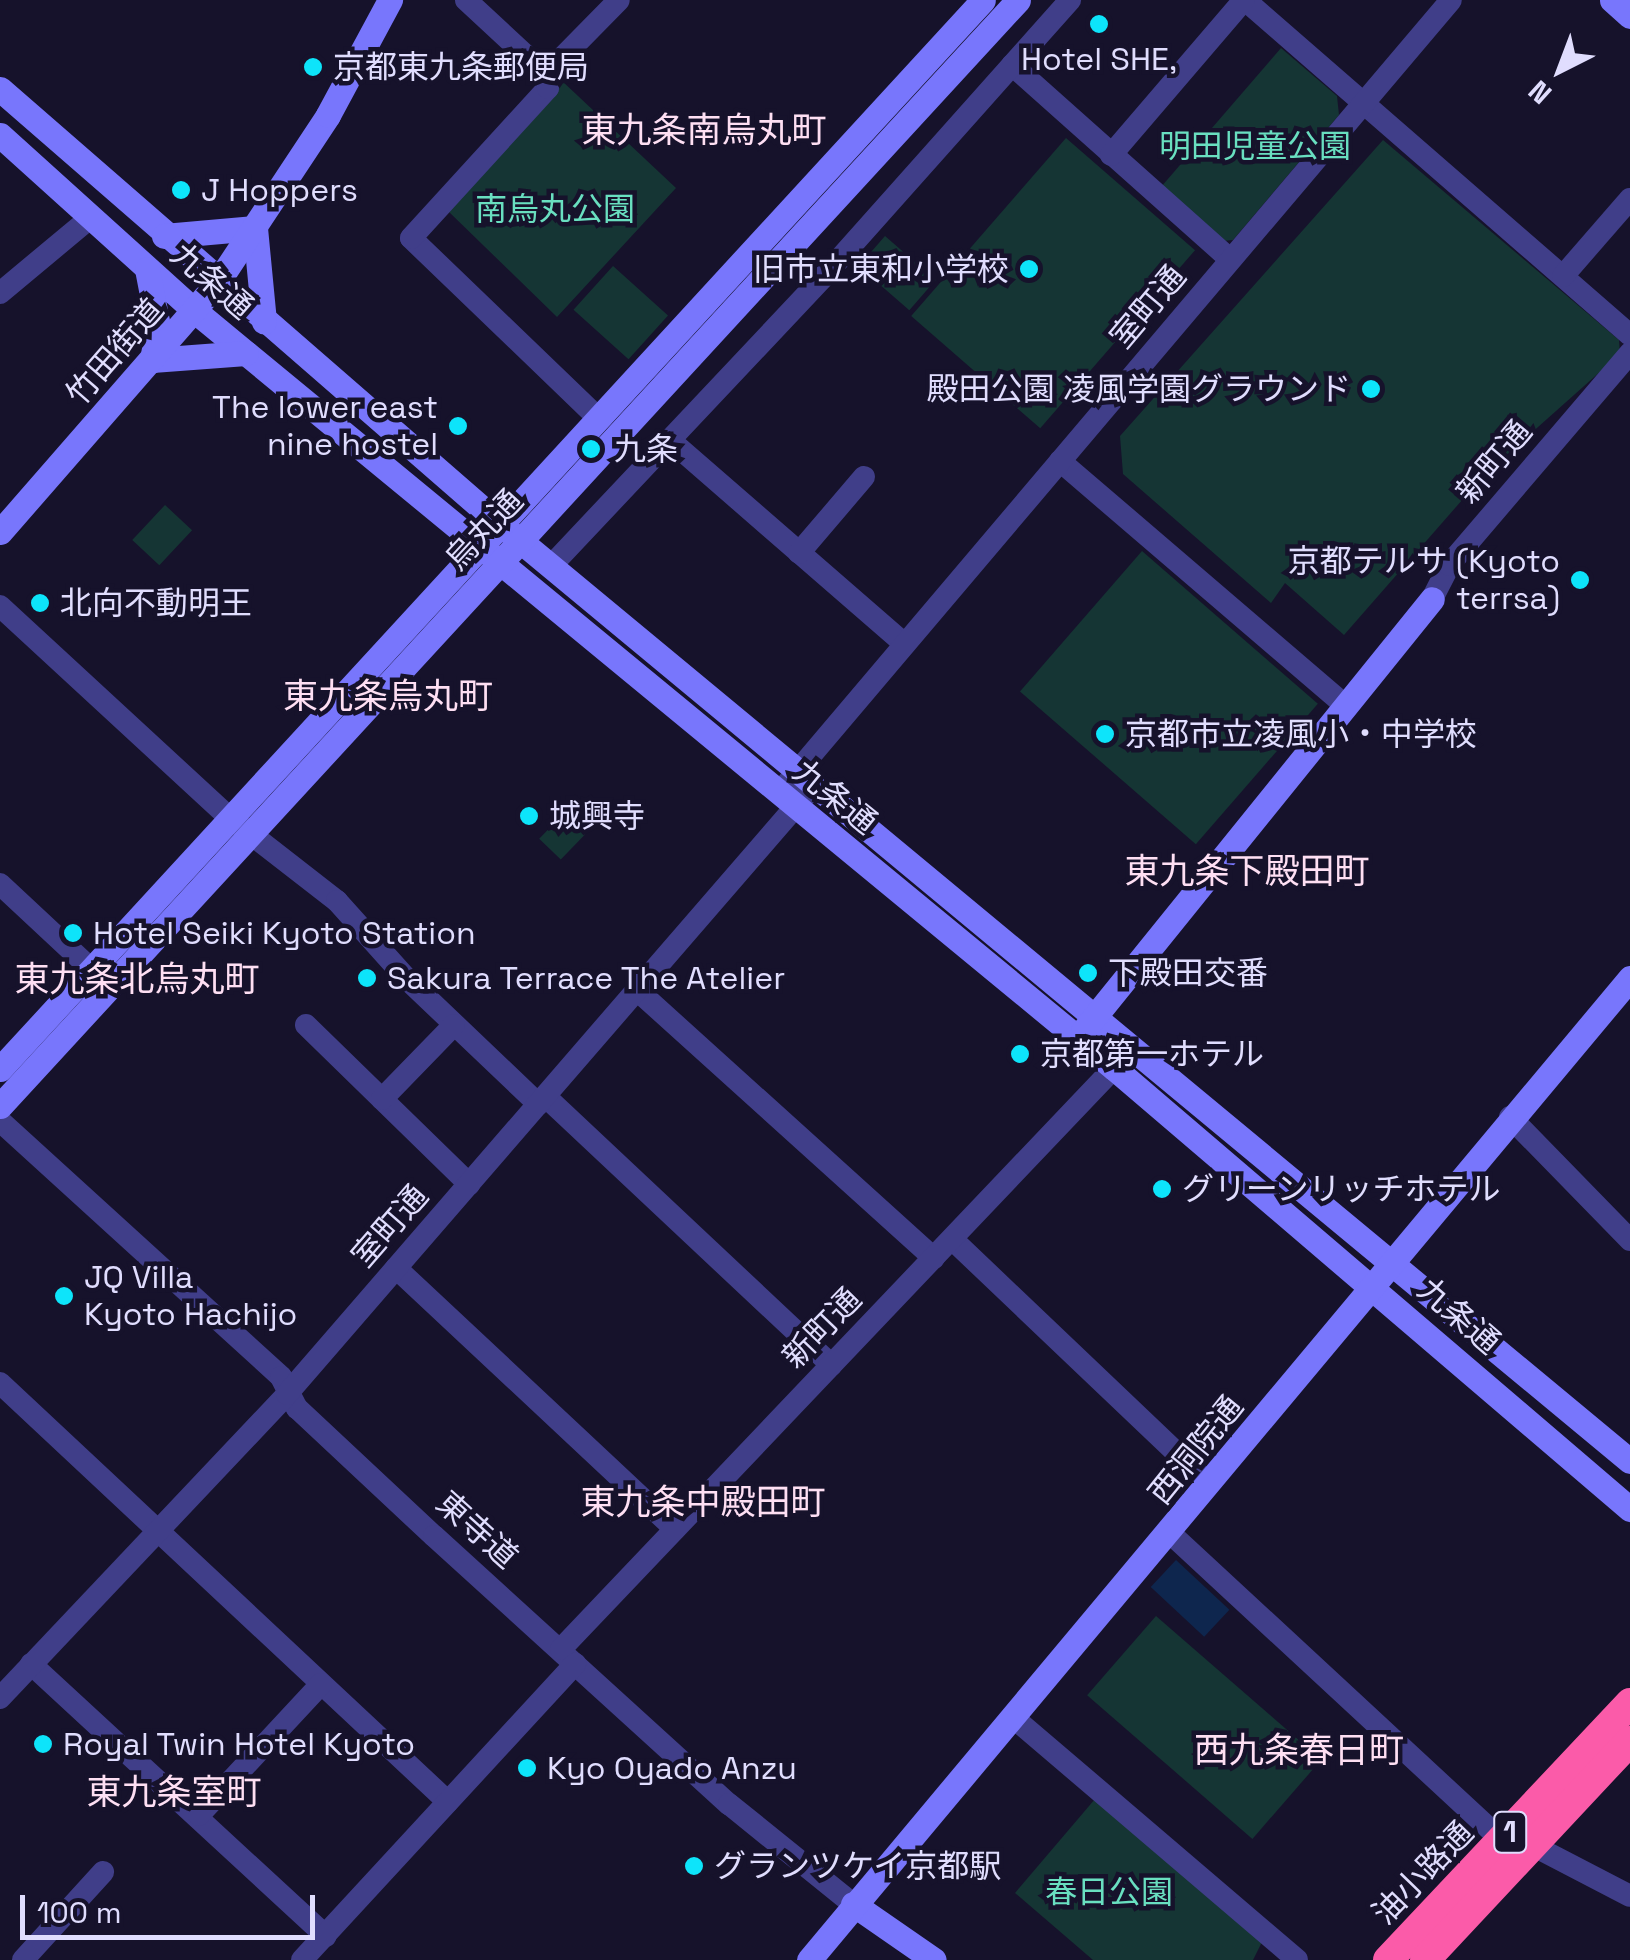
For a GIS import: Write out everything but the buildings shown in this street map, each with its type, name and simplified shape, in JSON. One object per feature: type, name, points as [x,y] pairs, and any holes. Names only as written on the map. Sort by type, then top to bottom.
[{"type":"highway","name":"油小路通","points":[[1425,1960],[1630,1702]]},
{"type":"highway","name":"油小路通","points":[[1388,1960],[1630,1741]]},
{"type":"main road","name":"竹田街道","points":[[0,532],[216,282],[346,85],[390,0]]},
{"type":"main road","name":"烏丸通","points":[[510,532],[597,417],[984,0]]},
{"type":"main road","name":"烏丸通","points":[[0,1106],[239,824],[510,532],[1018,0]]},
{"type":"main road","points":[[1612,0],[1630,16]]},
{"type":"main road","name":"九条通","points":[[0,89],[216,282],[806,778],[1084,1029]]},
{"type":"main road","name":"九条通","points":[[0,135],[194,311],[787,800],[1390,1262],[1630,1461]]},
{"type":"main road","points":[[164,236],[255,228],[264,322]]},
{"type":"main road","points":[[147,269],[158,326],[152,360],[246,353]]},
{"type":"main road","name":"新町通","points":[[1084,1029],[1432,599]]},
{"type":"main road","name":"烏丸通","points":[[0,1069],[91,969],[239,824]]},
{"type":"main road","name":"西洞院通","points":[[810,1960],[1170,1533],[1510,1117],[1630,978]]},
{"type":"main road","name":"九条通","points":[[1122,1060],[1630,1509]]},
{"type":"main road","name":"東寺道","points":[[854,1904],[934,1960]]},
{"type":"street","points":[[466,0],[547,75],[548,88],[412,238],[597,417]]},
{"type":"street","points":[[547,75],[619,0]]},
{"type":"street","points":[[551,566],[671,441],[1070,0]]},
{"type":"street","points":[[1111,155],[1244,0],[1630,334]]},
{"type":"street","name":"室町通","points":[[0,1698],[287,1394],[637,990],[806,778],[903,643],[1451,0]]},
{"type":"street","points":[[1012,65],[1230,259]]},
{"type":"street","points":[[1563,276],[1630,199]]},
{"type":"street","points":[[0,293],[90,218]]},
{"type":"street","name":"新町通","points":[[1432,599],[1449,565],[1630,354]]},
{"type":"street","points":[[671,441],[903,643]]},
{"type":"street","points":[[1060,460],[1344,704]]},
{"type":"street","points":[[800,553],[864,477]]},
{"type":"street","points":[[0,606],[239,824],[337,901],[454,1025],[542,1100],[832,1366]]},
{"type":"street","points":[[0,884],[91,969]]},
{"type":"street","points":[[637,990],[934,1258]]},
{"type":"street","points":[[306,1025],[468,1184]]},
{"type":"street","points":[[382,1099],[454,1025]]},
{"type":"street","name":"新町通","points":[[302,1960],[448,1802],[675,1529],[1122,1060]]},
{"type":"street","points":[[1510,1117],[1630,1240]]},
{"type":"street","name":"東寺道","points":[[0,1121],[281,1377],[287,1394],[729,1804],[854,1904]]},
{"type":"street","points":[[952,1239],[1209,1484]]},
{"type":"street","points":[[396,1268],[675,1529]]},
{"type":"street","points":[[0,1383],[448,1802]]},
{"type":"street","points":[[1170,1533],[1517,1843],[1630,1896]]},
{"type":"street","points":[[0,1660],[25,1670],[200,1815],[326,1936]]},
{"type":"street","points":[[200,1815],[321,1684]]},
{"type":"street","points":[[1014,1718],[1272,1952],[1297,1960]]},
{"type":"street","points":[[23,1960],[103,1872]]},
{"type":"green space","name":"明田児童公園","points":[[1281,48],[1337,96],[1339,115],[1233,240],[1223,241],[1161,187]]},
{"type":"green space","name":"南烏丸公園","points":[[561,80],[676,188],[557,317],[448,211],[557,94]]},
{"type":"green space","points":[[1066,138],[1195,250],[1040,428],[911,316]]},
{"type":"green space","name":"殿田公園 凌風学園グラウンド","points":[[1383,140],[1619,340],[1620,354],[1484,475],[1344,635],[1285,583],[1271,603],[1123,474],[1120,436]]},
{"type":"green space","points":[[885,236],[936,280],[909,310],[859,266]]},
{"type":"green space","points":[[613,266],[668,316],[629,359],[574,310]]},
{"type":"green space","points":[[165,505],[192,530],[159,565],[132,540]]},
{"type":"green space","points":[[1142,551],[1318,704],[1196,844],[1020,691]]},
{"type":"green space","points":[[567,810],[589,831],[561,860],[539,839]]},
{"type":"green space","points":[[1156,1616],[1321,1760],[1252,1839],[1087,1695]]},
{"type":"green space","name":"春日公園","points":[[1095,1799],[1262,1942],[1253,1960],[1093,1960],[1015,1893]]},
{"type":"water","points":[[1176,1560],[1229,1610],[1204,1637],[1151,1587]]},
{"type":"place","name":"Hotel SHE,","points":[[1099,24]]},
{"type":"place","name":"京都東九条郵便局","points":[[313,67]]},
{"type":"place","name":"J Hoppers","points":[[181,190]]},
{"type":"place","name":"旧市立東和小学校","points":[[1029,269]]},
{"type":"place","name":"殿田公園 凌風学園グラウンド","points":[[1371,389]]},
{"type":"place","name":"The lower east nine hostel","points":[[458,426]]},
{"type":"place","name":"九条","points":[[591,449]]},
{"type":"place","name":"京都テルサ (Kyoto terrsa)","points":[[1580,580]]},
{"type":"place","name":"北向不動明王","points":[[40,603]]},
{"type":"place","name":"京都市立凌風小・中学校","points":[[1105,734]]},
{"type":"place","name":"城興寺","points":[[529,816]]},
{"type":"place","name":"Hotel Seiki Kyoto Station","points":[[73,933]]},
{"type":"place","name":"下殿田交番","points":[[1088,973]]},
{"type":"place","name":"Sakura Terrace The Atelier","points":[[367,978]]},
{"type":"place","name":"京都第一ホテル","points":[[1020,1054]]},
{"type":"place","name":"グリーンリッチホテル","points":[[1162,1189]]},
{"type":"place","name":"JQ Villa Kyoto Hachijo","points":[[64,1296]]},
{"type":"place","name":"Royal Twin Hotel Kyoto","points":[[43,1744]]},
{"type":"place","name":"Kyo Oyado Anzu","points":[[527,1768]]},
{"type":"place","name":"グランツケイ京都駅","points":[[694,1866]]},
{"type":"district","name":"東九条南烏丸町","points":[[704,130]]},
{"type":"district","name":"東九条烏丸町","points":[[388,696]]},
{"type":"district","name":"東九条下殿田町","points":[[1247,871]]},
{"type":"district","name":"東九条北烏丸町","points":[[137,979]]},
{"type":"district","name":"東九条中殿田町","points":[[703,1502]]},
{"type":"district","name":"西九条春日町","points":[[1299,1750]]},
{"type":"district","name":"東九条室町","points":[[174,1792]]}]
